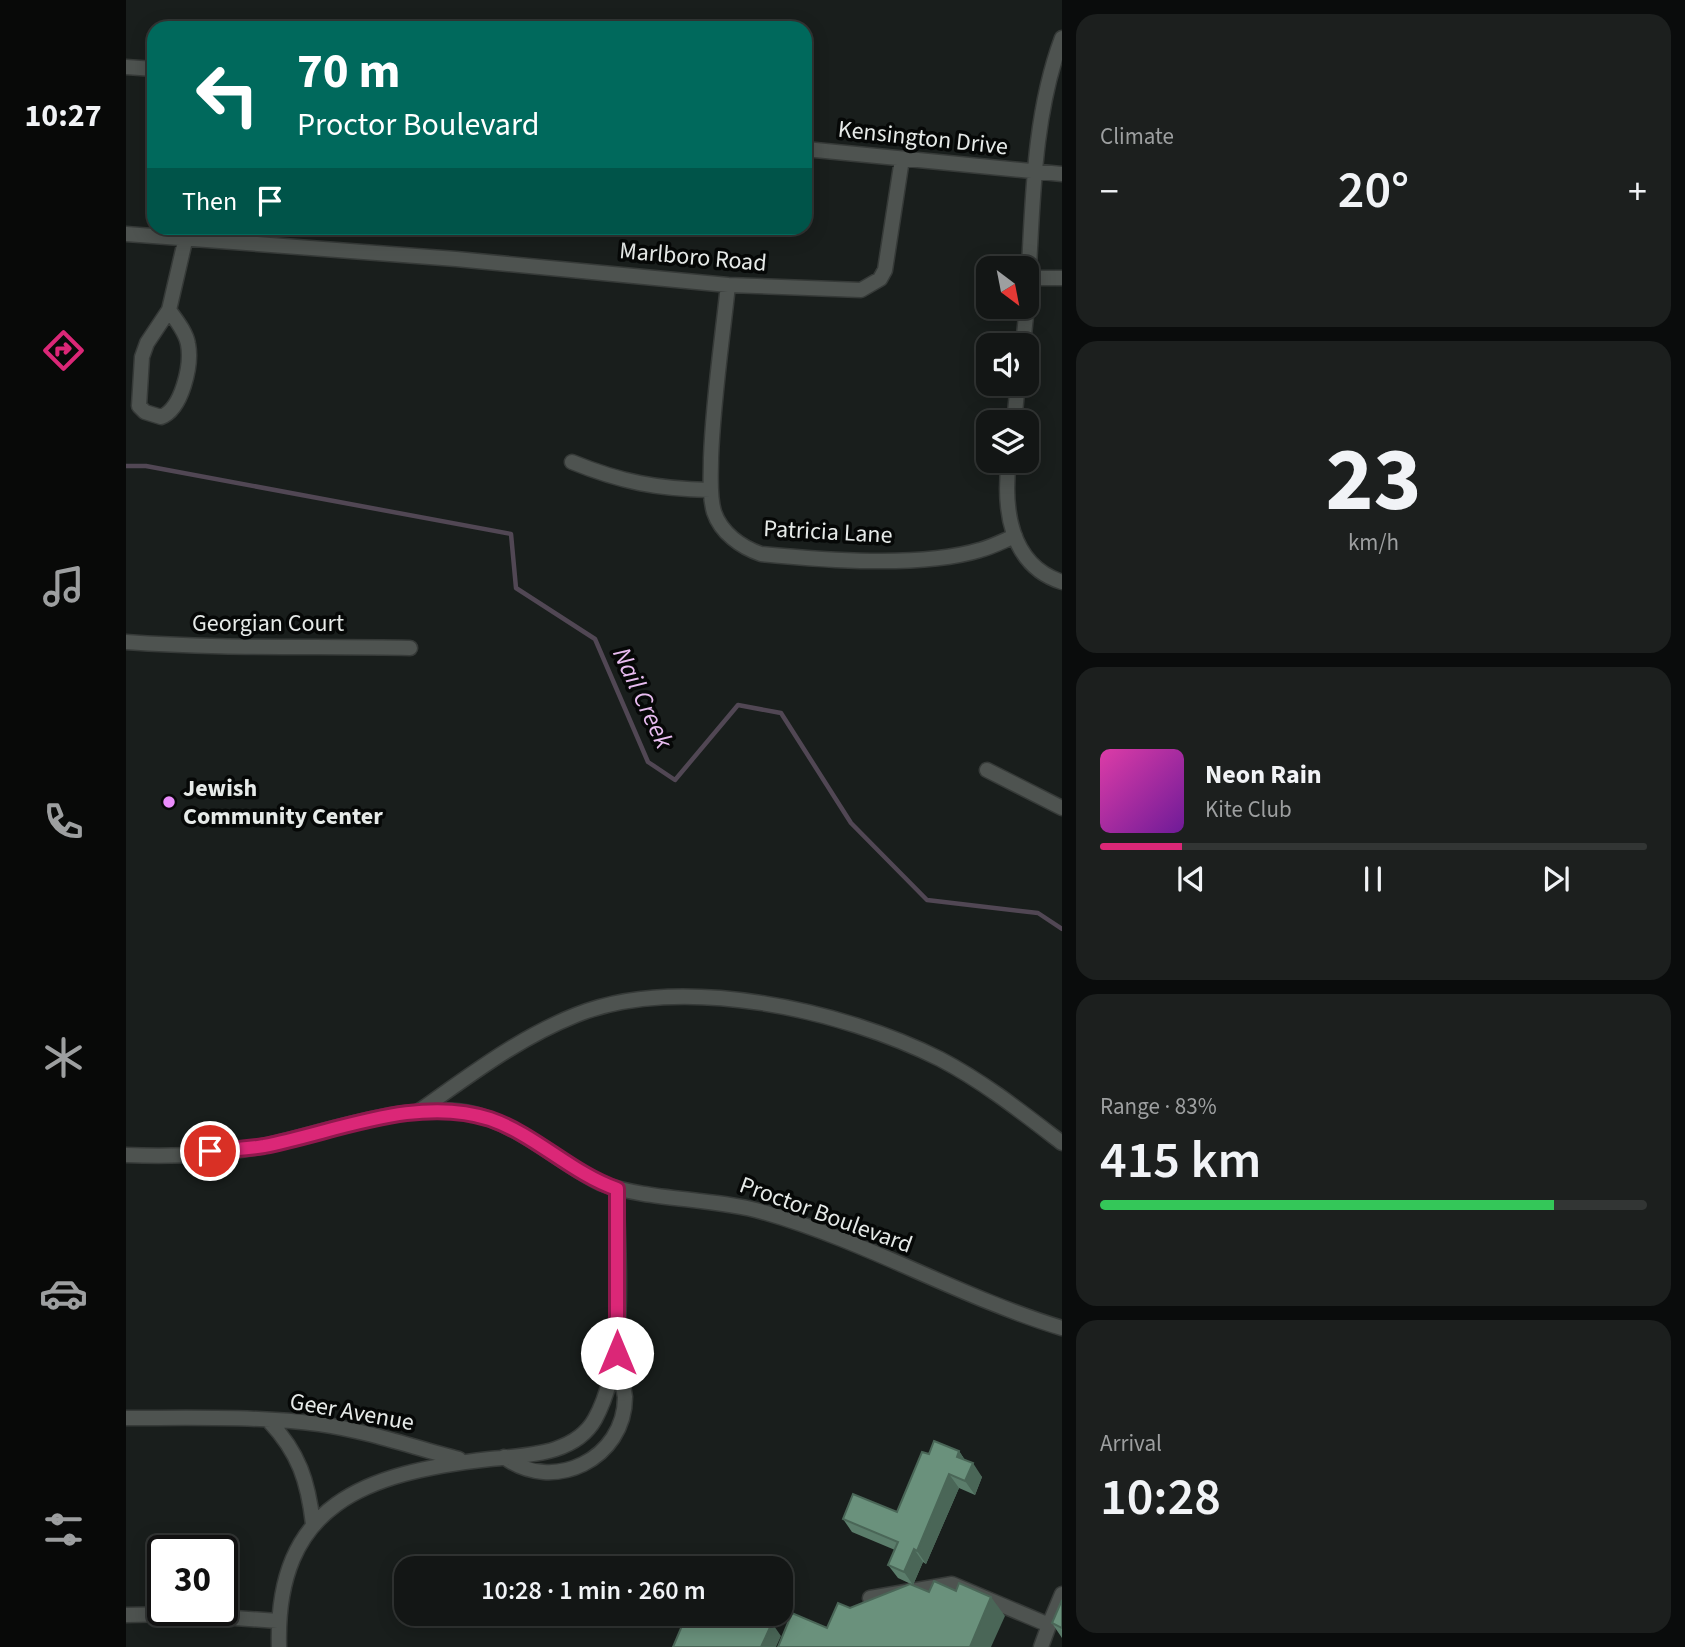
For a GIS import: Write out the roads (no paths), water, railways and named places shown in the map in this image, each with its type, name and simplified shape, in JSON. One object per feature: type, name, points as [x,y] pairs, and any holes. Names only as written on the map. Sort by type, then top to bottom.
[{"type":"street","points":[[1030,256],[1038,141],[1051,68],[1062,38]]},
{"type":"street","points":[[126,67],[147,68]]},
{"type":"street","name":"Kensington Drive","points":[[812,150],[1062,174]]},
{"type":"street","name":"Marlboro Road","points":[[126,234],[456,259],[728,285],[861,290],[880,279],[890,250],[902,159]]},
{"type":"street","points":[[169,310],[188,345],[180,397],[176,407],[161,417],[145,412],[139,405],[138,396],[147,343],[169,310],[185,240]]},
{"type":"street","points":[[1040,278],[1062,278]]},
{"type":"street","name":"Patricia Lane","points":[[728,285],[712,432],[710,491],[720,524],[746,549],[761,554],[884,560],[946,557],[981,550],[1015,536]]},
{"type":"street","points":[[572,462],[635,484],[663,489],[710,491]]},
{"type":"street","points":[[1008,473],[1006,505],[1015,536],[1031,562],[1062,582]]},
{"type":"street","name":"Georgian Court","points":[[126,642],[209,648],[263,645],[410,648]]},
{"type":"street","points":[[987,770],[1062,808]]},
{"type":"street","name":"Proctor Boulevard","points":[[417,1113],[534,1034],[578,1014],[643,1000],[694,996],[791,1008],[886,1036],[940,1059],[981,1084],[1062,1143]]},
{"type":"street","name":"Proctor Boulevard","points":[[126,1155],[159,1156],[262,1146],[417,1113],[446,1110],[495,1121],[577,1172],[617,1189],[709,1199],[764,1212],[1062,1328]]},
{"type":"street","points":[[279,1647],[278,1621],[286,1572],[294,1552],[313,1524],[340,1501],[376,1485],[446,1464],[543,1452],[564,1446],[583,1434],[600,1408],[614,1366],[617,1189]]},
{"type":"street","points":[[504,1457],[528,1470],[551,1472],[583,1466],[597,1457],[614,1435],[624,1405],[623,1386],[614,1366]]},
{"type":"street","name":"Geer Avenue","points":[[126,1418],[318,1424],[367,1433],[467,1461]]},
{"type":"street","name":"Geer Avenue","points":[[269,1421],[295,1455],[309,1486],[313,1524]]},
{"type":"street","points":[[870,1598],[952,1584],[1049,1625]]},
{"type":"street","points":[[1041,1647],[1062,1594]]},
{"type":"street","points":[[126,1615],[177,1614],[278,1621]]},
{"type":"waterway","name":"Nail Creek","points":[[126,466],[146,466],[511,534],[516,588],[595,639],[648,762],[675,780],[738,705],[781,713],[851,823],[927,900],[1038,913],[1062,929]]},
{"type":"place","name":"Jewish Community Center","points":[[169,802]]}]
